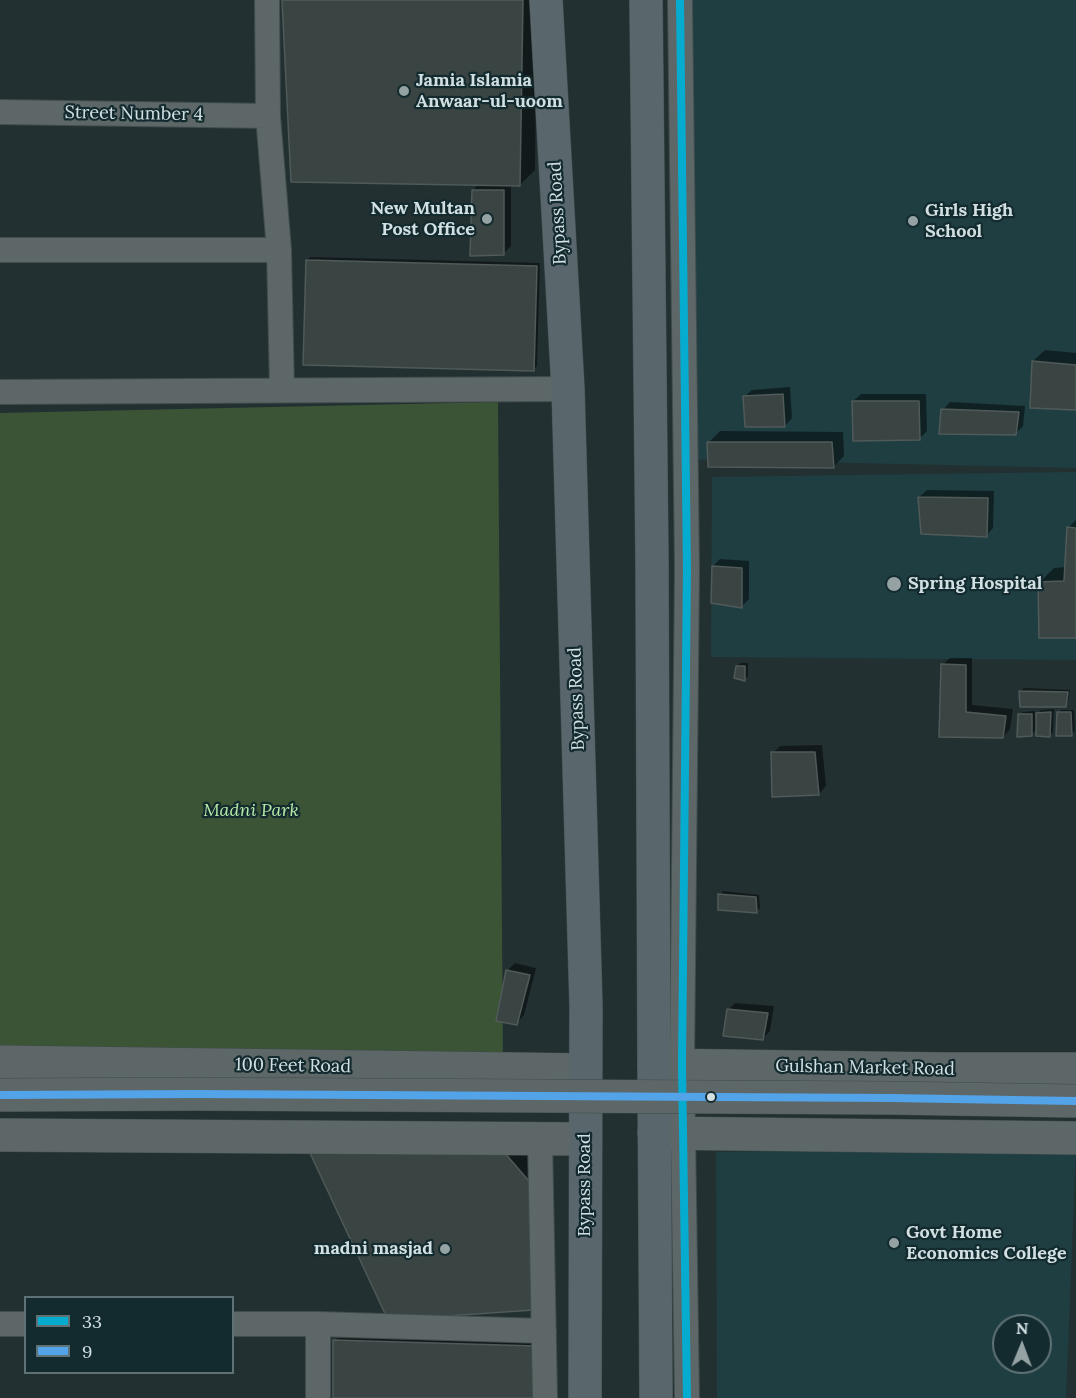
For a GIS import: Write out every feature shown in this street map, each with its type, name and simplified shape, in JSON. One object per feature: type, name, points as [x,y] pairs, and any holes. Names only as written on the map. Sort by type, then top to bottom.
[{"type":"main road","name":"Bypass Road","points":[[546,0],[568,389],[585,970],[585,1398]]},
{"type":"main road","points":[[646,0],[652,561],[669,787],[670,1287],[656,1398]]},
{"type":"main road","name":"100 Feet Road","points":[[0,1062],[585,1070]]},
{"type":"main road","name":"Gulshan Market Road","points":[[668,1065],[1076,1069]]},
{"type":"main road","name":"Gulshan Market Road","points":[[0,1095],[231,1094],[1076,1101]]},
{"type":"main road","points":[[669,1134],[1076,1138]]},
{"type":"main road","points":[[0,1135],[585,1139]]},
{"type":"street","points":[[267,0],[268,116],[279,250],[282,390]]},
{"type":"street","points":[[669,787],[687,568],[680,0]]},
{"type":"street","name":"Street Number 4","points":[[0,112],[268,116]]},
{"type":"street","points":[[0,250],[279,250]]},
{"type":"street","points":[[0,392],[568,389]]},
{"type":"street","points":[[540,1139],[545,1398]]},
{"type":"street","points":[[670,1287],[687,1398]]},
{"type":"street","points":[[0,1324],[24,1324]]},
{"type":"street","points":[[234,1324],[318,1324],[544,1331]]},
{"type":"street","points":[[318,1324],[318,1398]]},
{"type":"shaded area","points":[[680,0],[1076,0],[1076,468],[679,459]]},
{"type":"shaded area","name":"Spring Hospital","points":[[1076,472],[1076,660],[711,657],[712,477]]},
{"type":"shaded area","name":"Govt Home Economics College","points":[[1076,1147],[1066,1398],[717,1398],[716,1152]]},
{"type":"green space","name":"Madni Park","points":[[498,402],[503,1066],[0,1059],[0,413]]},
{"type":"building","name":"Jamia Islamia Anwaar-ul-uoom","points":[[282,0],[523,0],[520,186],[291,182]]},
{"type":"building","points":[[472,190],[504,190],[504,255],[470,256]]},
{"type":"building","points":[[306,260],[537,266],[534,371],[303,365]]},
{"type":"building","points":[[1032,361],[1076,365],[1076,410],[1030,408]]},
{"type":"building","points":[[783,394],[785,427],[745,427],[743,396]]},
{"type":"building","points":[[852,401],[919,401],[920,440],[853,441]]},
{"type":"building","points":[[941,409],[1019,412],[1016,435],[939,434]]},
{"type":"building","points":[[707,442],[832,442],[834,468],[708,467]]},
{"type":"building","points":[[918,497],[988,498],[987,537],[921,534]]},
{"type":"building","points":[[1067,527],[1076,528],[1076,638],[1039,638],[1038,582],[1064,581]]},
{"type":"building","points":[[712,566],[742,568],[742,608],[711,603]]},
{"type":"building","points":[[941,664],[966,665],[966,712],[1006,716],[1003,738],[939,737]]},
{"type":"building","points":[[736,666],[745,666],[745,681],[734,678]]},
{"type":"building","points":[[1019,691],[1068,692],[1066,707],[1020,707]]},
{"type":"building","points":[[1051,712],[1050,737],[1036,736],[1036,713]]},
{"type":"building","points":[[1057,712],[1071,712],[1072,736],[1056,736]]},
{"type":"building","points":[[1018,714],[1032,714],[1032,736],[1017,737]]},
{"type":"building","points":[[771,752],[815,752],[819,795],[772,797]]},
{"type":"building","points":[[718,894],[756,897],[757,913],[718,910]]},
{"type":"building","points":[[506,970],[530,975],[517,1025],[496,1021]]},
{"type":"building","points":[[727,1009],[768,1013],[763,1040],[723,1036]]},
{"type":"building","name":"madni masjad","points":[[503,1151],[535,1188],[534,1310],[388,1320],[310,1153]]},
{"type":"building","points":[[333,1340],[536,1346],[537,1398],[333,1398]]},
{"type":"transit line","name":"33","points":[[680,0],[687,569],[682,1065],[687,1398]]},
{"type":"transit line","name":"9","points":[[0,1095],[196,1094],[1076,1101]]},
{"type":"place","name":"Jamia Islamia Anwaar-ul-uoom","points":[[404,91]]},
{"type":"place","name":"New Multan Post Office","points":[[487,219]]},
{"type":"place","name":"Girls High School","points":[[913,221]]},
{"type":"place","name":"Spring Hospital","points":[[894,584]]},
{"type":"place","name":"Govt Home Economics College","points":[[894,1243]]},
{"type":"place","name":"madni masjad","points":[[445,1249]]}]
